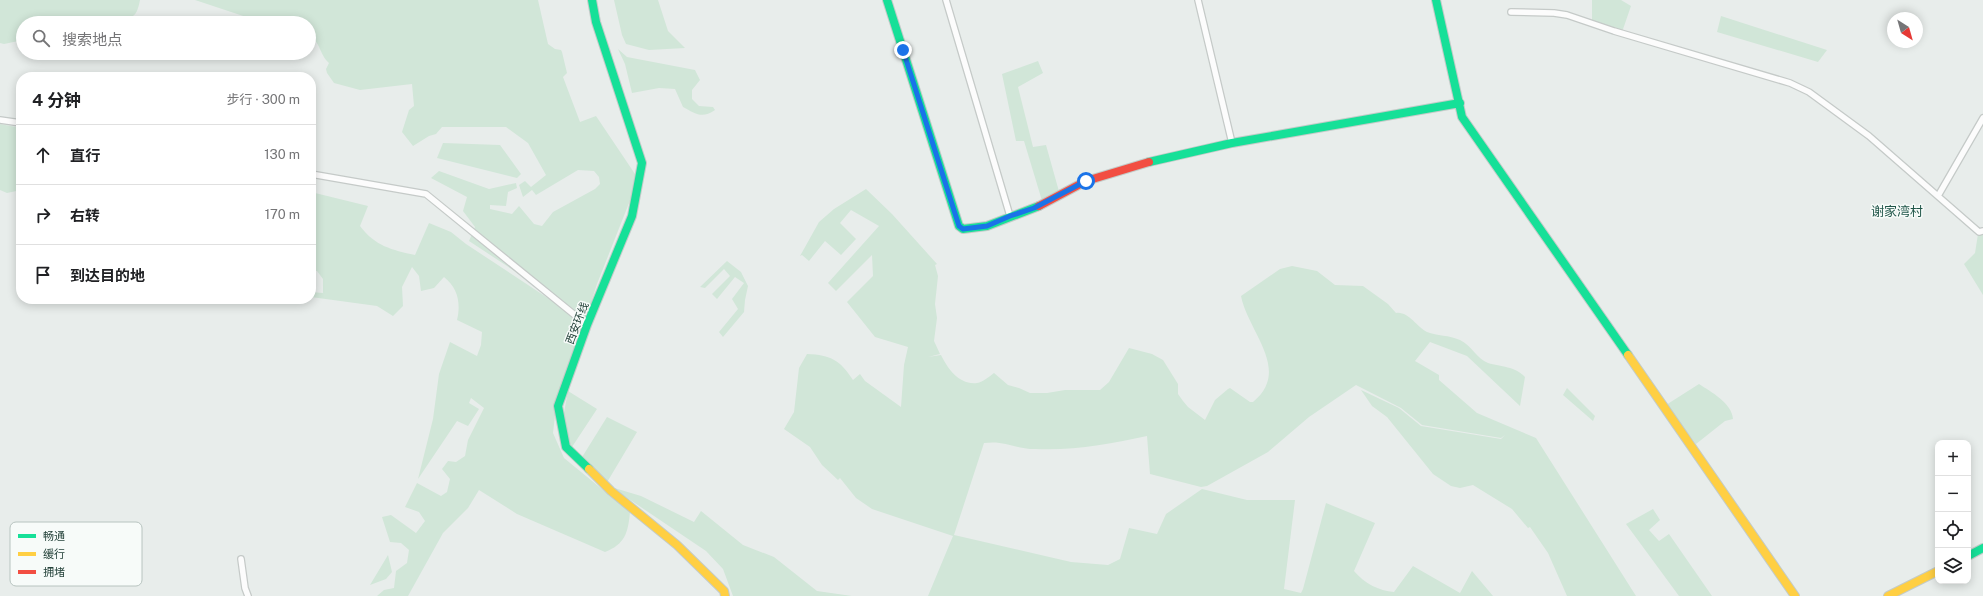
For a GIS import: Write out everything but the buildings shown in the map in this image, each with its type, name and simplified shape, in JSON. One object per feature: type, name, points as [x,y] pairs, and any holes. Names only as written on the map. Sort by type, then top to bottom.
[{"type":"street","name":"西安环线","points":[[592,0],[596,22],[642,163],[632,216],[588,325],[558,406],[566,447],[611,491],[677,545],[724,591],[726,596]]},
{"type":"street","points":[[887,0],[959,226],[963,229],[987,226],[1034,208],[1086,181],[1158,159],[1232,143],[1460,103]]},
{"type":"street","points":[[946,0],[1010,216]]},
{"type":"street","points":[[1198,0],[1232,143]]},
{"type":"street","points":[[1436,0],[1462,117],[1795,596]]},
{"type":"street","points":[[1511,12],[1554,13],[1567,15],[1796,86],[1809,92],[1869,136],[1979,232],[1983,231]]},
{"type":"street","points":[[1938,196],[1983,118]]},
{"type":"street","points":[[0,120],[16,122]]},
{"type":"street","points":[[316,175],[426,194],[588,325]]},
{"type":"street","points":[[1971,554],[1983,548]]},
{"type":"street","points":[[241,559],[245,588],[248,596]]},
{"type":"street","points":[[1888,596],[1935,572]]},
{"type":"green space","points":[[0,0],[140,0],[137,11],[133,16],[16,16],[16,41],[4,44],[0,43]]},
{"type":"green space","points":[[195,0],[538,0],[548,44],[555,49],[561,50],[562,52],[567,73],[563,77],[580,122],[596,116],[635,174],[631,198],[597,284],[586,318],[469,241],[475,227],[463,211],[467,197],[431,178],[439,171],[489,189],[516,183],[517,188],[508,192],[506,206],[490,205],[490,209],[512,214],[519,206],[534,224],[542,226],[553,212],[595,189],[600,184],[599,177],[594,171],[578,170],[536,195],[532,190],[523,197],[519,185],[525,181],[531,187],[546,175],[528,143],[506,127],[442,127],[436,134],[429,136],[413,146],[402,132],[409,110],[414,106],[412,84],[360,90],[334,83],[326,69],[329,63],[323,56],[316,41],[316,16],[243,16]]},
{"type":"green space","points":[[614,0],[658,0],[668,31],[685,48],[649,50],[626,44],[622,35]]},
{"type":"green space","points":[[1592,0],[1621,0],[1631,6],[1621,35],[1592,23]]},
{"type":"green space","points":[[1721,16],[1827,50],[1818,62],[1717,32]]},
{"type":"green space","points":[[618,49],[627,57],[695,70],[700,80],[692,90],[692,99],[699,106],[713,107],[715,110],[703,115],[692,112],[683,107],[675,89],[659,88],[632,93],[625,64]]},
{"type":"green space","points":[[1038,61],[1043,73],[1018,87],[1033,147],[1046,145],[1060,195],[1043,204],[1024,141],[1016,141],[1002,74]]},
{"type":"green space","points":[[0,124],[16,127],[16,191],[7,193],[0,190]]},
{"type":"green space","points":[[443,143],[500,145],[521,174],[517,178],[437,158]]},
{"type":"green space","points":[[866,189],[892,214],[937,264],[935,265],[938,276],[935,304],[937,318],[934,341],[940,354],[928,357],[941,355],[947,366],[955,375],[960,379],[971,383],[982,381],[994,373],[1008,385],[1030,393],[1047,393],[1065,390],[1100,390],[1109,382],[1129,348],[1152,354],[1163,360],[1178,384],[1178,394],[1188,407],[1205,420],[1215,400],[1228,389],[1230,388],[1250,402],[1253,402],[1264,390],[1269,377],[1268,364],[1264,350],[1245,310],[1241,296],[1280,269],[1292,266],[1317,271],[1335,285],[1363,286],[1388,304],[1396,313],[1404,314],[1423,330],[1460,340],[1484,361],[1512,369],[1521,373],[1525,377],[1520,406],[1467,356],[1430,342],[1415,361],[1439,375],[1439,380],[1477,413],[1536,438],[1636,596],[1567,596],[1548,553],[1530,527],[1528,528],[1512,509],[1473,485],[1460,488],[1451,486],[1433,474],[1387,417],[1372,406],[1361,390],[1399,408],[1421,426],[1501,439],[1505,435],[1501,438],[1422,425],[1401,408],[1356,385],[1309,417],[1268,452],[1207,486],[1201,487],[1150,474],[1147,436],[1105,444],[1063,449],[1028,449],[991,442],[984,443],[954,535],[1071,562],[1108,565],[1120,559],[1129,528],[1157,534],[1166,514],[1202,489],[1247,500],[1295,500],[1284,589],[1301,593],[1326,503],[1375,523],[1354,571],[1372,586],[1394,592],[1413,566],[1460,593],[1472,571],[1493,596],[928,596],[953,536],[872,509],[856,498],[840,478],[838,480],[822,465],[810,447],[784,429],[794,412],[799,368],[807,354],[829,357],[839,363],[853,380],[860,374],[865,381],[901,407],[904,365],[908,347],[875,337],[847,302],[873,276],[872,255],[836,291],[828,283],[879,226],[851,210],[840,223],[856,239],[841,255],[825,241],[809,261],[802,255],[800,256],[819,222],[834,209]]},
{"type":"green space","points":[[316,193],[368,206],[360,226],[378,243],[391,249],[415,255],[429,223],[451,232],[466,244],[584,322],[557,398],[553,433],[564,458],[630,512],[628,526],[621,541],[612,549],[605,552],[517,514],[479,490],[468,508],[443,533],[408,596],[377,596],[384,590],[394,588],[396,571],[407,563],[409,550],[401,543],[390,542],[382,517],[391,515],[416,533],[425,521],[419,512],[405,507],[417,483],[441,496],[447,492],[450,479],[442,469],[448,461],[456,462],[465,456],[468,440],[484,408],[471,398],[469,403],[479,409],[468,426],[457,421],[418,479],[433,419],[439,374],[450,342],[477,356],[481,345],[482,332],[457,320],[459,308],[457,296],[449,281],[444,277],[434,288],[421,291],[419,276],[412,267],[402,287],[403,306],[393,316],[377,306],[316,298],[316,292],[323,293],[323,279],[317,271]]},
{"type":"green space","points":[[1983,232],[1983,295],[1964,264],[1975,253],[1978,234]]},
{"type":"green space","points":[[727,261],[741,272],[748,286],[744,312],[723,337],[719,332],[738,309],[732,299],[744,283],[735,277],[717,299],[712,294],[730,276],[724,269],[705,288],[700,287]]},
{"type":"green space","points":[[1699,384],[1715,394],[1725,403],[1732,413],[1733,419],[1725,421],[1696,444],[1666,405]]},
{"type":"green space","points":[[1567,388],[1595,416],[1593,421],[1563,395]]},
{"type":"green space","points":[[568,391],[597,409],[570,450],[563,418]]},
{"type":"green space","points":[[607,417],[637,432],[606,484],[579,462]]},
{"type":"green space","points":[[611,487],[641,496],[694,522],[701,511],[743,545],[774,557],[817,591],[852,596],[733,596],[723,569],[706,551]]},
{"type":"green space","points":[[1653,509],[1660,520],[1649,530],[1659,541],[1669,534],[1712,596],[1679,596],[1626,524]]},
{"type":"green space","points":[[388,555],[392,572],[386,579],[370,585]]},
{"type":"traffic: fast","points":[[589,469],[566,447],[558,406],[587,325],[632,216],[642,163],[596,22],[592,0]]},
{"type":"traffic: fast","points":[[887,0],[959,226],[963,229],[987,226],[1039,206]]},
{"type":"traffic: fast","points":[[1436,0],[1462,117],[1628,355]]},
{"type":"traffic: fast","points":[[1149,162],[1232,143],[1460,103]]},
{"type":"traffic: fast","points":[[1971,554],[1983,548]]},
{"type":"traffic: slow","points":[[1628,355],[1795,596]]},
{"type":"traffic: slow","points":[[589,469],[611,491],[677,545],[724,591],[725,596]]},
{"type":"traffic: slow","points":[[1888,596],[1935,572]]},
{"type":"traffic: jam","points":[[1039,206],[1086,181],[1149,162]]},
{"type":"district","name":"谢家湾村","points":[[1897,211]]},
{"type":"route","points":[[903,50],[959,226],[963,229],[987,226],[1034,208],[1086,181]]}]
